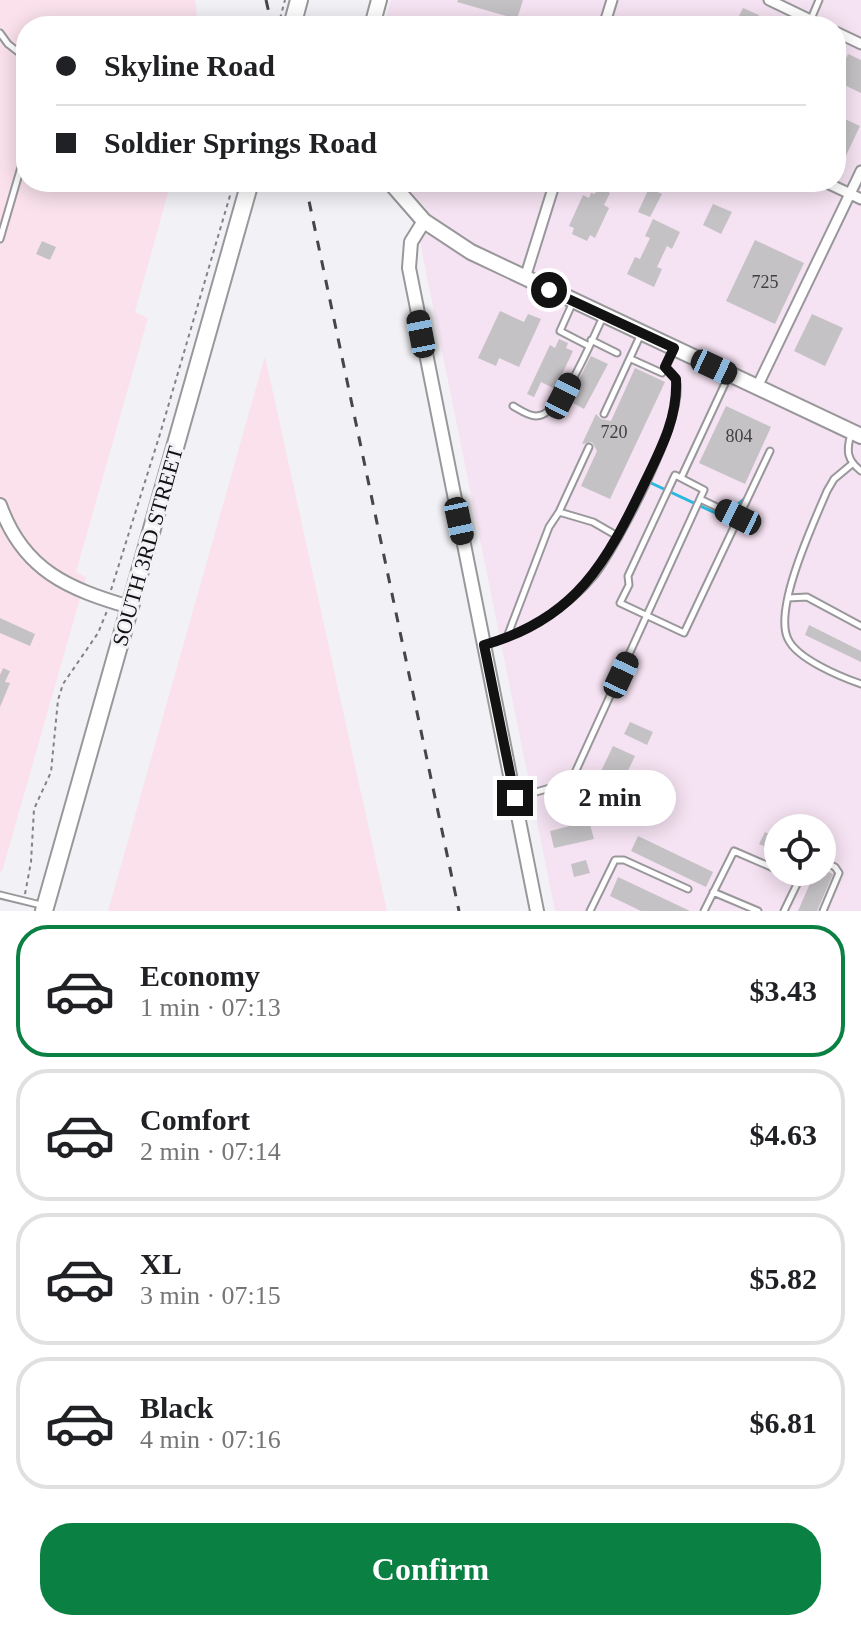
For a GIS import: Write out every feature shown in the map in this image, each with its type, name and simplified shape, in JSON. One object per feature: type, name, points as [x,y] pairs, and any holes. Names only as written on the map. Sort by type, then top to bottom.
[{"type":"highway","name":"SOUTH 3RD STREET","points":[[45,908],[247,192]]},
{"type":"main road","points":[[399,192],[424,221],[471,252],[857,434]]},
{"type":"street","points":[[769,0],[802,16]]},
{"type":"street","points":[[757,387],[861,171]]},
{"type":"street","points":[[525,278],[552,192]]},
{"type":"street","points":[[846,192],[861,199]]},
{"type":"street","points":[[424,221],[411,242],[409,268],[537,911]]},
{"type":"street","points":[[0,505],[10,529],[33,561],[73,589],[130,607]]},
{"type":"lane","points":[[0,33],[16,50]]},
{"type":"lane","points":[[0,239],[16,184]]},
{"type":"lane","points":[[574,301],[560,331],[617,353]]},
{"type":"lane","points":[[513,406],[533,417],[545,415],[554,408],[604,315]]},
{"type":"lane","points":[[604,414],[642,333]]},
{"type":"lane","points":[[631,359],[662,373],[674,348]]},
{"type":"lane","points":[[484,645],[507,638],[568,602],[594,576],[619,537],[669,433],[676,379],[665,367]]},
{"type":"lane","points":[[681,478],[730,374]]},
{"type":"lane","points":[[857,434],[848,445],[848,455],[852,464],[861,471]]},
{"type":"lane","points":[[507,638],[549,527],[589,447]]},
{"type":"lane","points":[[515,798],[557,786],[573,777],[645,624],[648,616],[704,490],[675,475],[628,576],[629,585],[620,603],[648,616],[684,633],[770,451]]},
{"type":"lane","points":[[852,464],[834,479],[827,491],[802,553],[788,598],[784,625],[788,641],[802,655],[838,676],[861,684]]},
{"type":"lane","points":[[700,499],[738,517]]},
{"type":"lane","points":[[559,512],[593,522],[619,537]]},
{"type":"lane","points":[[788,598],[807,597],[861,626]]},
{"type":"lane","points":[[704,911],[734,851],[764,864]]},
{"type":"lane","points":[[590,911],[615,860],[624,860],[688,889]]},
{"type":"lane","points":[[784,911],[796,886]]},
{"type":"lane","points":[[823,911],[834,886]]},
{"type":"lane","points":[[713,892],[758,911]]},
{"type":"lane","points":[[0,895],[45,908]]},
{"type":"path","points":[[24,901],[31,862],[34,809],[51,772],[57,709],[63,684],[98,633],[112,602],[111,586],[160,434],[232,192]]},
{"type":"shaded area","points":[[0,0],[195,0],[197,16],[16,16],[16,192],[168,192],[135,312],[148,318],[76,572],[86,577],[0,871]]},
{"type":"shaded area","points":[[391,0],[861,0],[861,911],[555,911],[420,242],[431,214],[412,192],[846,192],[846,16],[387,16]]},
{"type":"shaded area","points":[[265,356],[387,911],[108,911]]},
{"type":"building","points":[[523,0],[518,16],[506,16],[457,2]]},
{"type":"building","points":[[743,8],[759,15],[759,16],[739,16]]},
{"type":"building","points":[[848,54],[861,60],[861,93],[846,86]]},
{"type":"building","points":[[846,120],[860,126],[846,156]]},
{"type":"building","points":[[647,192],[662,194],[650,217],[638,212]]},
{"type":"building","points":[[591,193],[610,193],[604,205],[609,208],[595,238],[590,235],[587,241],[572,234],[574,228],[569,226],[583,195],[589,198]]},
{"type":"building","points":[[713,204],[732,212],[721,234],[703,225]]},
{"type":"building","points":[[653,219],[680,232],[672,249],[667,246],[657,267],[662,269],[654,287],[627,274],[635,257],[640,259],[650,238],[645,236]]},
{"type":"building","points":[[755,240],[804,263],[775,324],[726,301]]},
{"type":"building","points":[[42,241],[56,247],[50,260],[36,254]]},
{"type":"building","points":[[500,311],[524,322],[528,314],[541,319],[519,367],[499,358],[496,366],[478,358]]},
{"type":"building","points":[[812,314],[843,328],[825,366],[794,351]]},
{"type":"building","points":[[559,339],[568,343],[566,348],[573,351],[555,389],[541,382],[534,397],[527,394],[550,345],[555,348]]},
{"type":"building","points":[[591,356],[608,364],[584,409],[571,402]]},
{"type":"building","points":[[635,368],[665,382],[610,499],[581,486],[597,451],[592,442],[582,444],[596,414],[601,419],[611,421]]},
{"type":"building","points":[[726,406],[771,427],[745,484],[699,463]]},
{"type":"building","points":[[0,618],[35,634],[30,646],[0,633]]},
{"type":"building","points":[[809,625],[861,651],[861,662],[805,635]]},
{"type":"building","points":[[3,668],[10,671],[5,682],[10,683],[0,707],[0,675]]},
{"type":"building","points":[[630,722],[653,732],[647,745],[624,734]]},
{"type":"building","points":[[613,746],[635,756],[614,800],[592,790]]},
{"type":"building","points":[[589,821],[594,839],[554,848],[550,831]]},
{"type":"building","points":[[638,836],[713,872],[706,887],[631,851]]},
{"type":"building","points":[[586,860],[590,873],[574,877],[571,864]]},
{"type":"building","points":[[618,877],[690,911],[641,911],[610,896]]},
{"type":"building","points":[[809,886],[828,886],[817,911],[798,911]]},
{"type":"waterway","points":[[651,483],[724,517],[745,498]]},
{"type":"railway","points":[[266,0],[270,16]]},
{"type":"railway","points":[[307,192],[459,911]]},
{"type":"route","points":[[515,798],[484,645],[507,638],[568,602],[594,576],[619,537],[669,433],[677,390],[676,379],[665,367],[674,348],[549,290]]}]
